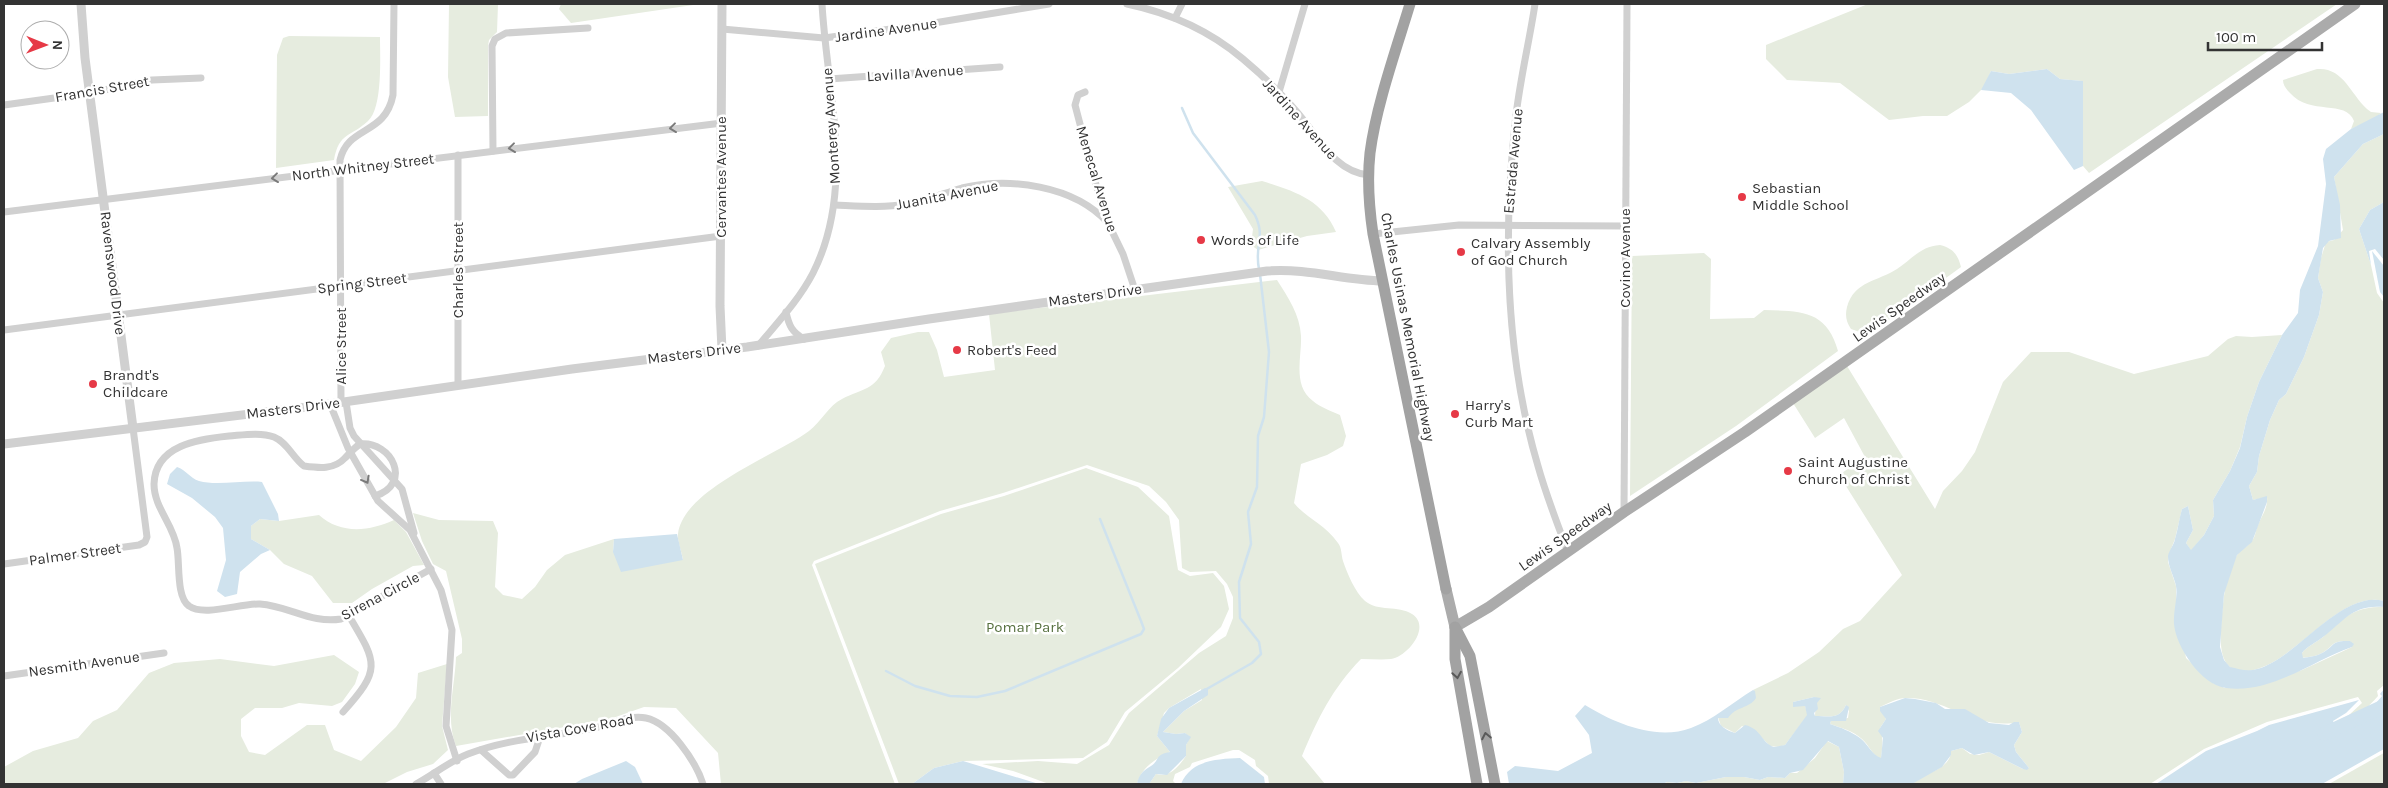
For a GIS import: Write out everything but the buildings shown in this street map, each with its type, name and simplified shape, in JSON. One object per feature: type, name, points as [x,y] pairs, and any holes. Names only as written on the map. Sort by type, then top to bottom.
[{"type":"highway","name":"Charles Usinas Memorial Highway","points":[[1410,4],[1385,90],[1370,152],[1369,175],[1373,234],[1446,589]]},
{"type":"highway","name":"Charles Usinas Memorial Highway","points":[[1455,627],[1457,677],[1477,784]]},
{"type":"highway","name":"Charles Usinas Memorial Highway","points":[[1455,627],[1470,656],[1495,784]]},
{"type":"main road","name":"Lewis Speedway","points":[[1455,627],[1489,607],[1624,512],[1839,367],[2355,4]]},
{"type":"main road","name":"Charles Usinas Memorial Highway","points":[[1446,589],[1455,627]]},
{"type":"street","name":"Ravenswood Drive","points":[[81,4],[90,93],[147,537],[145,542]]},
{"type":"street","name":"Alice Street","points":[[344,402],[340,170],[342,156],[348,143],[380,122],[390,107],[393,88],[394,4]]},
{"type":"street","name":"Cervantes Avenue","points":[[722,4],[720,306],[722,350]]},
{"type":"street","name":"Monterey Avenue","points":[[758,346],[786,312],[809,279],[821,254],[835,205],[837,174],[835,136],[822,4]]},
{"type":"street","name":"Jardine Avenue","points":[[722,29],[824,38],[928,24],[1049,4]]},
{"type":"street","name":"Jardine Avenue","points":[[1128,4],[1175,18],[1206,33],[1230,49],[1278,92],[1334,159],[1356,174],[1369,175]]},
{"type":"street","points":[[1175,18],[1182,4]]},
{"type":"street","points":[[1278,92],[1305,4]]},
{"type":"street","name":"Estrada Avenue","points":[[1535,4],[1515,122],[1507,226],[1511,320],[1523,406],[1538,466],[1568,552]]},
{"type":"street","name":"Covino Avenue","points":[[1624,512],[1627,4]]},
{"type":"street","points":[[493,150],[492,46],[495,39],[506,33],[588,28]]},
{"type":"street","name":"Lavilla Avenue","points":[[829,79],[1000,67]]},
{"type":"street","name":"Francis Street","points":[[4,105],[90,93],[152,80],[201,78]]},
{"type":"street","name":"Menecal Avenue","points":[[1081,93],[1075,105],[1079,120],[1108,223],[1123,254],[1135,290]]},
{"type":"street","name":"North Whitney Street","points":[[4,212],[722,123]]},
{"type":"street","name":"Charles Street","points":[[458,155],[458,384]]},
{"type":"street","name":"Juanita Avenue","points":[[835,205],[898,206],[920,202],[978,185],[1024,183],[1051,190],[1076,200],[1096,212],[1108,223]]},
{"type":"street","points":[[1373,234],[1459,226],[1626,226]]},
{"type":"street","name":"Spring Street","points":[[4,330],[721,236]]},
{"type":"street","name":"Masters Drive","points":[[4,444],[330,404],[458,384],[758,346],[1267,270],[1305,270],[1349,279],[1383,281]]},
{"type":"street","points":[[786,312],[789,326],[793,333],[805,339]]},
{"type":"street","points":[[344,402],[350,428],[360,444],[402,489],[418,542]]},
{"type":"street","points":[[330,404],[338,427],[375,496],[384,508],[410,530],[418,542],[444,599],[452,630],[446,726],[457,761]]},
{"type":"street","name":"Sirena Circle","points":[[351,453],[335,466],[321,468],[304,466],[284,444],[275,438],[245,434],[196,439],[167,455],[160,465],[154,483],[155,497],[177,546],[182,598],[188,606],[207,610],[261,604],[328,622],[349,616],[431,569]]},
{"type":"street","points":[[351,453],[360,444]]},
{"type":"street","points":[[360,444],[378,446],[395,464],[396,471],[391,487],[375,496]]},
{"type":"street","name":"Palmer Street","points":[[4,564],[139,545],[145,542]]},
{"type":"street","points":[[343,712],[363,690],[371,671],[369,649],[349,616]]},
{"type":"street","name":"Nesmith Avenue","points":[[4,676],[164,653]]},
{"type":"street","name":"Vista Cove Road","points":[[416,784],[481,750],[515,740],[600,727],[630,718],[644,717],[653,720],[665,728],[690,756],[699,771],[703,784]]},
{"type":"street","points":[[481,750],[509,775],[513,775],[535,752],[540,737]]},
{"type":"street","points":[[434,774],[441,784]]},
{"type":"green space","points":[[449,4],[498,4],[497,32],[489,40],[488,46],[488,116],[455,117],[448,77]]},
{"type":"green space","points":[[561,4],[700,4],[571,23],[559,9]]},
{"type":"green space","points":[[1868,4],[2337,4],[2089,173],[2083,166],[2082,81],[2060,79],[2047,69],[2009,74],[1991,71],[1984,87],[1969,102],[1947,116],[1923,116],[1889,120],[1840,83],[1787,80],[1766,59],[1766,45]]},
{"type":"green space","points":[[289,36],[380,37],[380,81],[373,114],[368,121],[342,140],[334,160],[276,168],[277,55],[283,38]]},
{"type":"green space","points":[[2317,69],[2326,69],[2333,72],[2345,82],[2367,109],[2371,112],[2381,113],[2375,119],[2351,129],[2354,121],[2350,114],[2336,109],[2307,104],[2298,100],[2285,87],[2283,80]]},
{"type":"green space","points":[[2384,134],[2384,202],[2370,210],[2359,229],[2371,265],[2377,293],[2384,303],[2384,601],[2368,600],[2352,605],[2272,662],[2257,669],[2243,671],[2234,669],[2227,664],[2221,646],[2222,614],[2226,583],[2233,561],[2238,553],[2253,540],[2266,508],[2267,497],[2253,500],[2249,486],[2257,472],[2259,456],[2270,420],[2279,400],[2286,394],[2304,357],[2319,315],[2323,292],[2318,278],[2326,242],[2334,240],[2343,230],[2334,177],[2363,144]]},
{"type":"green space","points":[[1262,181],[1295,193],[1315,204],[1330,221],[1336,232],[1307,236],[1258,250],[1251,245],[1253,229],[1228,187]]},
{"type":"green space","points":[[1940,245],[1954,253],[1961,267],[1868,335],[1851,329],[1847,321],[1846,310],[1850,298],[1855,292],[1868,283],[1897,269],[1922,250]]},
{"type":"green space","points":[[1704,253],[1711,259],[1710,319],[1754,318],[1764,310],[1801,313],[1820,320],[1827,327],[1838,351],[1736,426],[1630,496],[1632,256]]},
{"type":"green space","points":[[1277,280],[1296,314],[1300,328],[1300,379],[1302,387],[1306,395],[1316,403],[1340,415],[1346,436],[1343,446],[1327,455],[1301,464],[1294,503],[1333,536],[1341,549],[1349,577],[1365,601],[1376,606],[1406,611],[1412,614],[1419,626],[1415,641],[1404,653],[1397,657],[1391,659],[1361,659],[1342,681],[1327,704],[1302,756],[1325,784],[1269,784],[1268,776],[1256,766],[1255,760],[1239,750],[1233,750],[1192,763],[1190,767],[1175,774],[1173,781],[1176,784],[1149,784],[1156,774],[1166,774],[1174,770],[1186,756],[1186,745],[1190,737],[1185,733],[1163,732],[1184,711],[1202,700],[1201,689],[1164,713],[1157,736],[1170,752],[1150,764],[1142,773],[1137,784],[1049,784],[1013,771],[982,764],[1038,761],[1077,764],[1109,745],[1129,713],[1199,653],[1226,636],[1233,618],[1233,597],[1227,584],[1216,571],[1190,572],[1182,568],[1179,520],[1166,502],[1149,486],[1087,465],[1003,493],[940,511],[814,561],[812,565],[895,784],[721,784],[718,753],[676,708],[644,707],[610,719],[456,746],[451,724],[451,713],[456,657],[462,653],[462,639],[446,571],[433,564],[422,541],[413,513],[439,520],[493,521],[498,533],[495,587],[503,595],[522,599],[535,587],[547,570],[565,555],[614,539],[613,552],[683,560],[678,534],[684,518],[696,502],[733,475],[809,431],[837,402],[873,385],[885,366],[881,352],[891,338],[918,332],[929,332],[937,350],[944,377],[995,370],[989,314]]},
{"type":"green space","points":[[2282,335],[2259,382],[2247,417],[2240,447],[2230,471],[2213,500],[2214,516],[2204,535],[2191,551],[2186,543],[2193,530],[2188,506],[2182,509],[2168,562],[2176,586],[2176,598],[2186,658],[2213,683],[2225,688],[2253,686],[2302,670],[2352,647],[2350,641],[2339,641],[2320,654],[2302,658],[2302,653],[2309,646],[2323,637],[2334,625],[2346,617],[2363,609],[2384,607],[2384,685],[2377,691],[2378,696],[2357,716],[2342,724],[2337,722],[2349,715],[2362,703],[2358,697],[2267,722],[2204,749],[2150,784],[1912,784],[1946,763],[1951,751],[1962,748],[1970,754],[1979,755],[1989,752],[2023,769],[2029,768],[2016,752],[2014,745],[2022,732],[2019,722],[2003,724],[1989,722],[1920,699],[1900,699],[1880,707],[1886,719],[1880,728],[1882,739],[1881,759],[1875,755],[1859,736],[1830,724],[1831,721],[1848,718],[1849,711],[1846,705],[1837,715],[1815,716],[1816,698],[1814,697],[1793,702],[1805,706],[1808,715],[1785,745],[1779,747],[1770,746],[1759,735],[1742,726],[1735,733],[1721,726],[1718,717],[1723,718],[1740,707],[1755,692],[1753,690],[1788,673],[1819,652],[1843,629],[1860,621],[1902,575],[1839,475],[1865,457],[1844,418],[1815,438],[1793,403],[1847,366],[1935,509],[1943,491],[1962,471],[1975,452],[2003,382],[2031,352],[2069,352],[2134,374],[2208,356],[2228,339],[2236,336]]},
{"type":"green space","name":"Pomar Park","points":[[1086,468],[1138,487],[1169,516],[1178,570],[1190,576],[1213,573],[1224,586],[1229,609],[1221,627],[1178,668],[1125,712],[1107,742],[1083,758],[963,761],[934,768],[912,784],[899,784],[815,564],[941,514],[1004,496]]},
{"type":"green space","points":[[319,515],[337,526],[356,529],[375,527],[394,520],[406,532],[424,565],[413,566],[372,589],[352,603],[333,603],[312,576],[284,564],[270,550],[251,539],[251,526],[260,519],[279,521]]},
{"type":"green space","points":[[334,655],[359,672],[355,684],[342,702],[332,706],[299,703],[282,708],[255,708],[241,719],[241,736],[249,752],[265,755],[307,725],[325,725],[334,750],[361,761],[396,727],[416,698],[418,673],[447,664],[442,726],[448,750],[433,764],[407,772],[383,784],[4,784],[4,767],[33,751],[78,738],[93,721],[117,710],[149,673],[174,663],[220,659],[274,666]]},
{"type":"green space","points":[[1827,741],[1839,747],[1844,772],[1843,784],[1663,784],[1686,781],[1696,783],[1726,777],[1744,777],[1760,780],[1768,777],[1785,778],[1790,773],[1797,773],[1815,758]]},
{"type":"green space","points":[[2384,753],[2384,784],[2329,784],[2382,754]]},
{"type":"water","points":[[2047,69],[2060,79],[2083,81],[2083,166],[2074,170],[2031,110],[2011,93],[1981,90],[1991,71],[2009,74]]},
{"type":"water","points":[[2384,112],[2384,134],[2363,144],[2334,177],[2340,205],[2341,238],[2329,241],[2323,248],[2318,278],[2323,292],[2319,315],[2304,357],[2286,394],[2279,400],[2270,420],[2259,456],[2257,472],[2249,486],[2253,500],[2267,496],[2267,502],[2252,542],[2237,555],[2224,594],[2220,647],[2224,660],[2230,667],[2254,670],[2288,652],[2335,615],[2351,605],[2368,600],[2384,601],[2384,607],[2364,608],[2350,614],[2302,653],[2303,658],[2318,655],[2339,641],[2350,641],[2354,644],[2352,647],[2275,681],[2243,689],[2226,688],[2208,680],[2199,672],[2191,664],[2179,643],[2174,624],[2176,586],[2168,556],[2182,509],[2188,506],[2193,530],[2186,543],[2191,550],[2204,535],[2214,516],[2213,500],[2230,471],[2240,448],[2247,417],[2259,382],[2282,335],[2298,313],[2300,290],[2318,246],[2326,184],[2323,159],[2326,149],[2351,129]]},
{"type":"water","points":[[2384,202],[2384,260],[2375,249],[2369,251],[2371,265],[2359,229],[2370,210]]},
{"type":"water","points":[[2372,251],[2384,266],[2384,297],[2380,292]]},
{"type":"water","points":[[177,467],[199,481],[222,483],[262,482],[278,514],[279,521],[260,519],[251,526],[251,539],[270,550],[261,554],[240,572],[237,594],[225,597],[217,591],[226,560],[223,528],[215,517],[192,498],[167,484],[170,474]]},
{"type":"water","points":[[677,534],[683,560],[621,572],[613,552],[614,539]]},
{"type":"water","points":[[1205,688],[1208,689],[1208,695],[1184,711],[1163,732],[1185,733],[1191,737],[1186,745],[1186,756],[1167,775],[1156,774],[1149,784],[1137,784],[1140,775],[1144,771],[1154,764],[1160,756],[1170,752],[1157,736],[1161,719],[1169,708]]},
{"type":"water","points":[[2384,689],[2384,749],[2322,784],[2156,784],[2206,751],[2269,725],[2359,700],[2346,713],[2333,721],[2335,725],[2348,725],[2367,713],[2382,696],[2380,694]]},
{"type":"water","points":[[1753,690],[1755,691],[1756,698],[1753,702],[1735,711],[1728,718],[1718,718],[1718,721],[1724,728],[1735,733],[1745,725],[1751,727],[1774,747],[1785,745],[1807,715],[1805,706],[1793,707],[1793,702],[1814,697],[1821,698],[1817,703],[1818,709],[1814,713],[1815,716],[1837,715],[1846,705],[1849,707],[1846,721],[1831,721],[1830,724],[1846,730],[1863,740],[1881,758],[1883,738],[1878,731],[1886,719],[1880,711],[1880,707],[1905,698],[1936,703],[1945,709],[1965,709],[1989,723],[2009,725],[2019,722],[2022,732],[2014,745],[2016,752],[2029,768],[2027,770],[2023,769],[1989,752],[1974,755],[1962,748],[1951,751],[1951,755],[1942,767],[1912,784],[1843,784],[1844,772],[1839,747],[1828,741],[1803,770],[1790,773],[1785,778],[1768,777],[1760,780],[1744,777],[1726,777],[1696,783],[1686,781],[1663,784],[1509,784],[1507,772],[1515,766],[1558,771],[1592,753],[1589,735],[1575,716],[1585,705],[1622,724],[1636,728],[1664,732],[1678,731],[1691,728],[1707,720]]},
{"type":"water","points":[[1240,758],[1264,777],[1265,784],[1181,784],[1185,776],[1198,765],[1214,760]]},
{"type":"water","points":[[626,761],[635,767],[643,784],[574,784],[582,779]]},
{"type":"water","points":[[963,761],[1039,784],[912,784],[934,768]]},
{"type":"waterway","points":[[1182,108],[1193,133],[1255,215],[1260,230],[1259,269]]},
{"type":"waterway","points":[[1205,690],[1252,663],[1261,654],[1259,642],[1240,618],[1239,582],[1251,544],[1248,512],[1257,487],[1258,436],[1264,417],[1269,352],[1260,274]]},
{"type":"waterway","points":[[886,671],[915,686],[950,696],[977,697],[1005,691],[1141,634],[1144,629],[1100,519]]},
{"type":"waterway","points":[[2324,734],[2384,706]]},
{"type":"place","name":"Sebastian Middle School","points":[[1742,197]]},
{"type":"place","name":"Words of Life","points":[[1201,240]]},
{"type":"place","name":"Calvary Assembly of God Church","points":[[1461,252]]},
{"type":"place","name":"Robert's Feed","points":[[957,350]]},
{"type":"place","name":"Brandt's Childcare","points":[[93,384]]},
{"type":"place","name":"Harry's Curb Mart","points":[[1455,414]]},
{"type":"place","name":"Saint Augustine Church of Christ","points":[[1788,471]]}]
